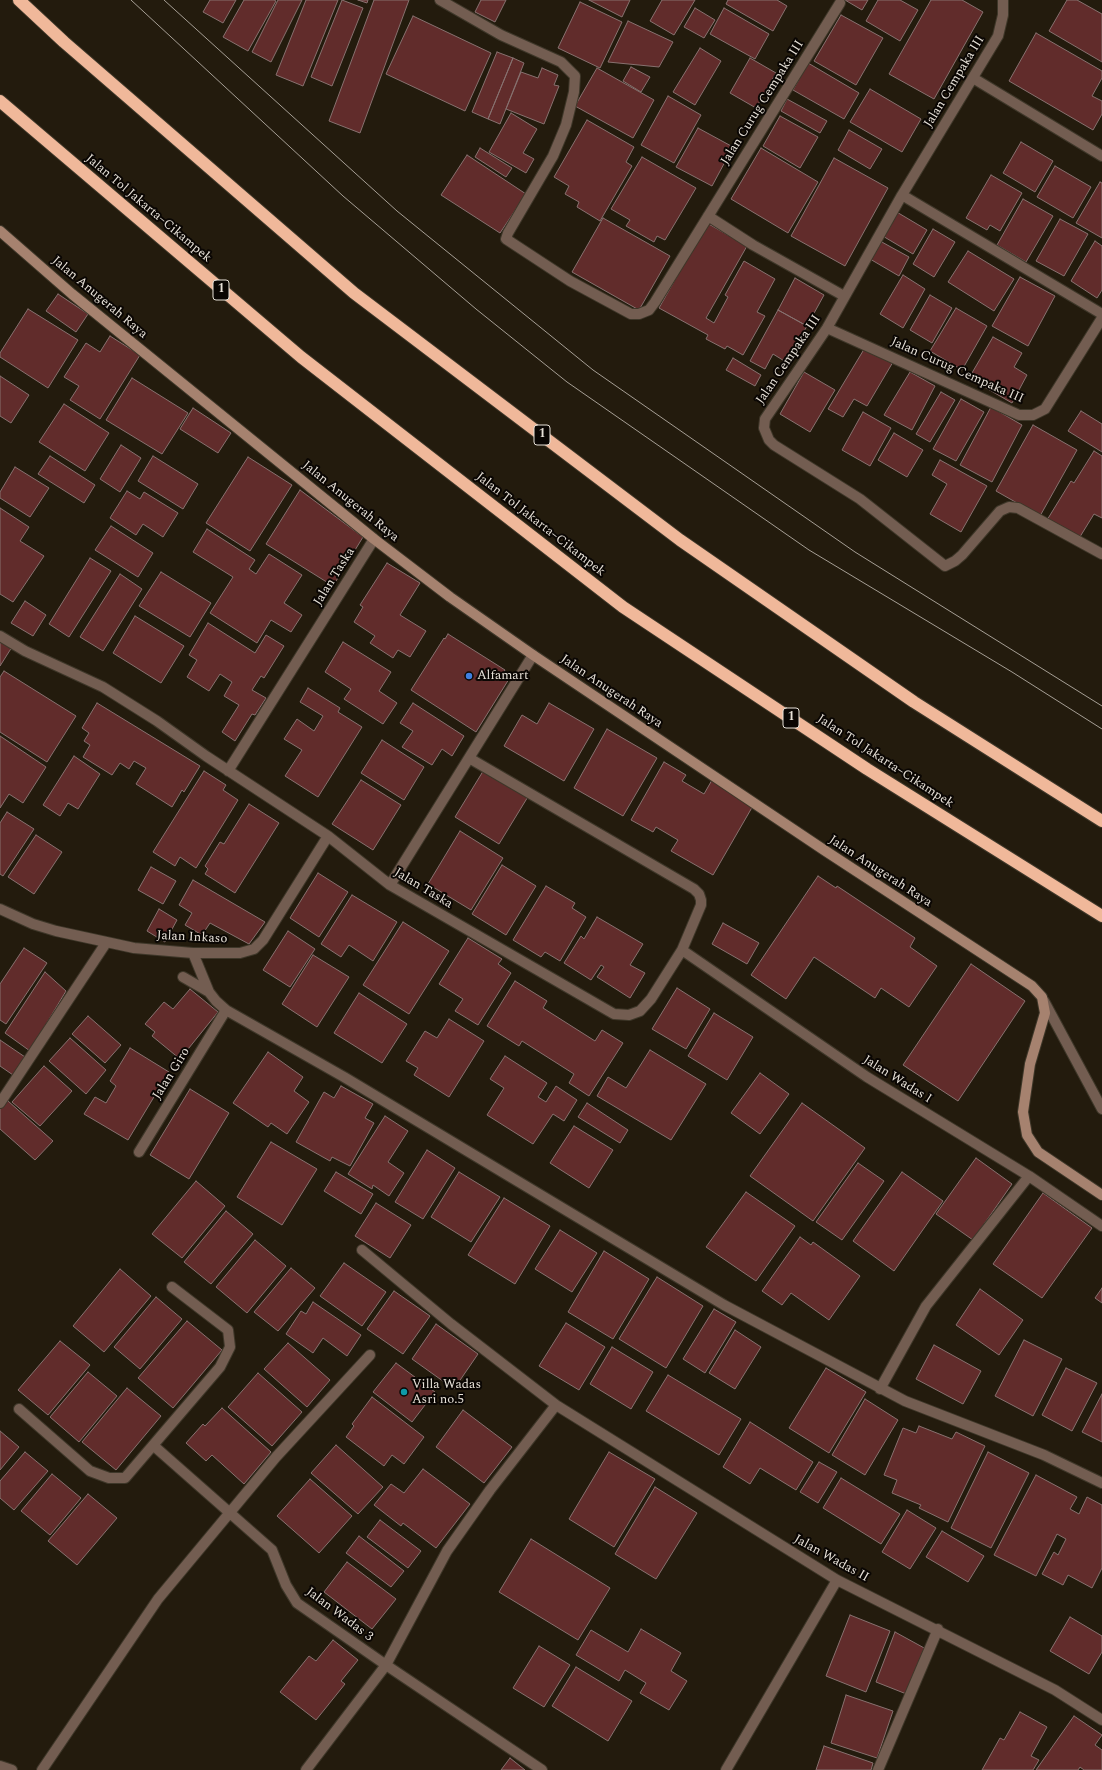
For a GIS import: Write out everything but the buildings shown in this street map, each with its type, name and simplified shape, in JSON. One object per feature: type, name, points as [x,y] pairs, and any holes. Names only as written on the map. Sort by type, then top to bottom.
[{"type":"highway","name":"1","points":[[19,0],[64,42],[354,293],[680,540],[914,702],[1102,820]]},
{"type":"highway","name":"Jalan Tol Jakarta–Cikampek","points":[[0,101],[301,357],[623,607],[867,769],[1102,916]]},
{"type":"street","name":"Jalan Curug Cempaka III","points":[[440,0],[501,35],[561,62],[575,76],[574,92],[568,118],[554,156],[508,233],[506,239],[570,281],[631,314],[639,314],[649,310],[655,302],[840,3]]},
{"type":"street","name":"Jalan Cempaka III","points":[[1003,0],[1003,15],[998,36],[902,195],[827,328],[765,419],[765,433],[774,444],[860,499],[946,566],[962,555],[1000,511],[1009,507],[1018,508],[1102,554]]},
{"type":"street","points":[[973,78],[1102,156]]},
{"type":"street","points":[[902,195],[1102,314]]},
{"type":"street","points":[[708,216],[754,245],[844,296]]},
{"type":"street","name":"Jalan Anugerah Raya","points":[[0,231],[72,294],[374,539],[450,596],[534,655],[824,850],[1032,986],[1042,997]]},
{"type":"street","name":"Jalan Curug Cempaka III","points":[[827,328],[1019,414],[1033,415],[1045,409],[1102,318]]},
{"type":"street","name":"Jalan Taska","points":[[228,771],[374,539]]},
{"type":"street","name":"Jalan Taska","points":[[0,636],[25,651],[103,687],[328,836],[390,886],[614,1014],[629,1015],[640,1011],[651,999],[682,950]]},
{"type":"street","points":[[390,886],[534,655]]},
{"type":"street","points":[[469,758],[694,889],[701,900],[682,950]]},
{"type":"street","name":"Jalan Inkaso","points":[[0,909],[33,924],[56,932],[134,948],[193,953],[240,953],[254,949],[270,929],[328,836]]},
{"type":"street","points":[[0,1103],[106,942]]},
{"type":"street","name":"Jalan Wadas I","points":[[682,950],[867,1077],[1029,1176],[1102,1226]]},
{"type":"street","points":[[193,953],[209,992]]},
{"type":"street","points":[[183,977],[209,992],[226,1010],[344,1077],[724,1305],[905,1401],[1044,1454],[1102,1483]]},
{"type":"street","points":[[1042,997],[1102,1109]]},
{"type":"street","points":[[1042,997],[1045,1013],[1030,1064],[1023,1112],[1027,1134],[1038,1152],[1102,1195]]},
{"type":"street","name":"Jalan Giro","points":[[139,1152],[226,1010]]},
{"type":"street","points":[[880,1389],[926,1306],[1029,1176]]},
{"type":"street","name":"Jalan Wadas II","points":[[362,1250],[451,1324],[556,1405],[837,1580],[938,1629],[1055,1690],[1102,1720]]},
{"type":"street","points":[[19,1409],[90,1471],[109,1478],[125,1478],[154,1446],[220,1366],[230,1347],[228,1330],[172,1287]]},
{"type":"street","points":[[42,1770],[158,1599],[276,1457],[370,1355]]},
{"type":"street","points":[[306,1770],[386,1666],[448,1551],[490,1490],[556,1405]]},
{"type":"street","name":"Jalan Wadas 3","points":[[154,1446],[272,1550],[286,1585],[297,1603],[386,1666],[542,1770]]},
{"type":"street","points":[[726,1770],[837,1580]]},
{"type":"street","points":[[878,1770],[938,1629]]},
{"type":"street","points":[[0,1766],[12,1770]]},
{"type":"tram line","points":[[131,0],[343,196],[476,309],[567,382],[809,550],[1012,672],[1102,729]]},
{"type":"tram line","points":[[164,0],[397,211],[593,370],[855,552],[1102,706]]},
{"type":"place","name":"Alfamart","points":[[469,676]]},
{"type":"place","name":"Villa Wadas Asri no.5","points":[[404,1392]]}]
